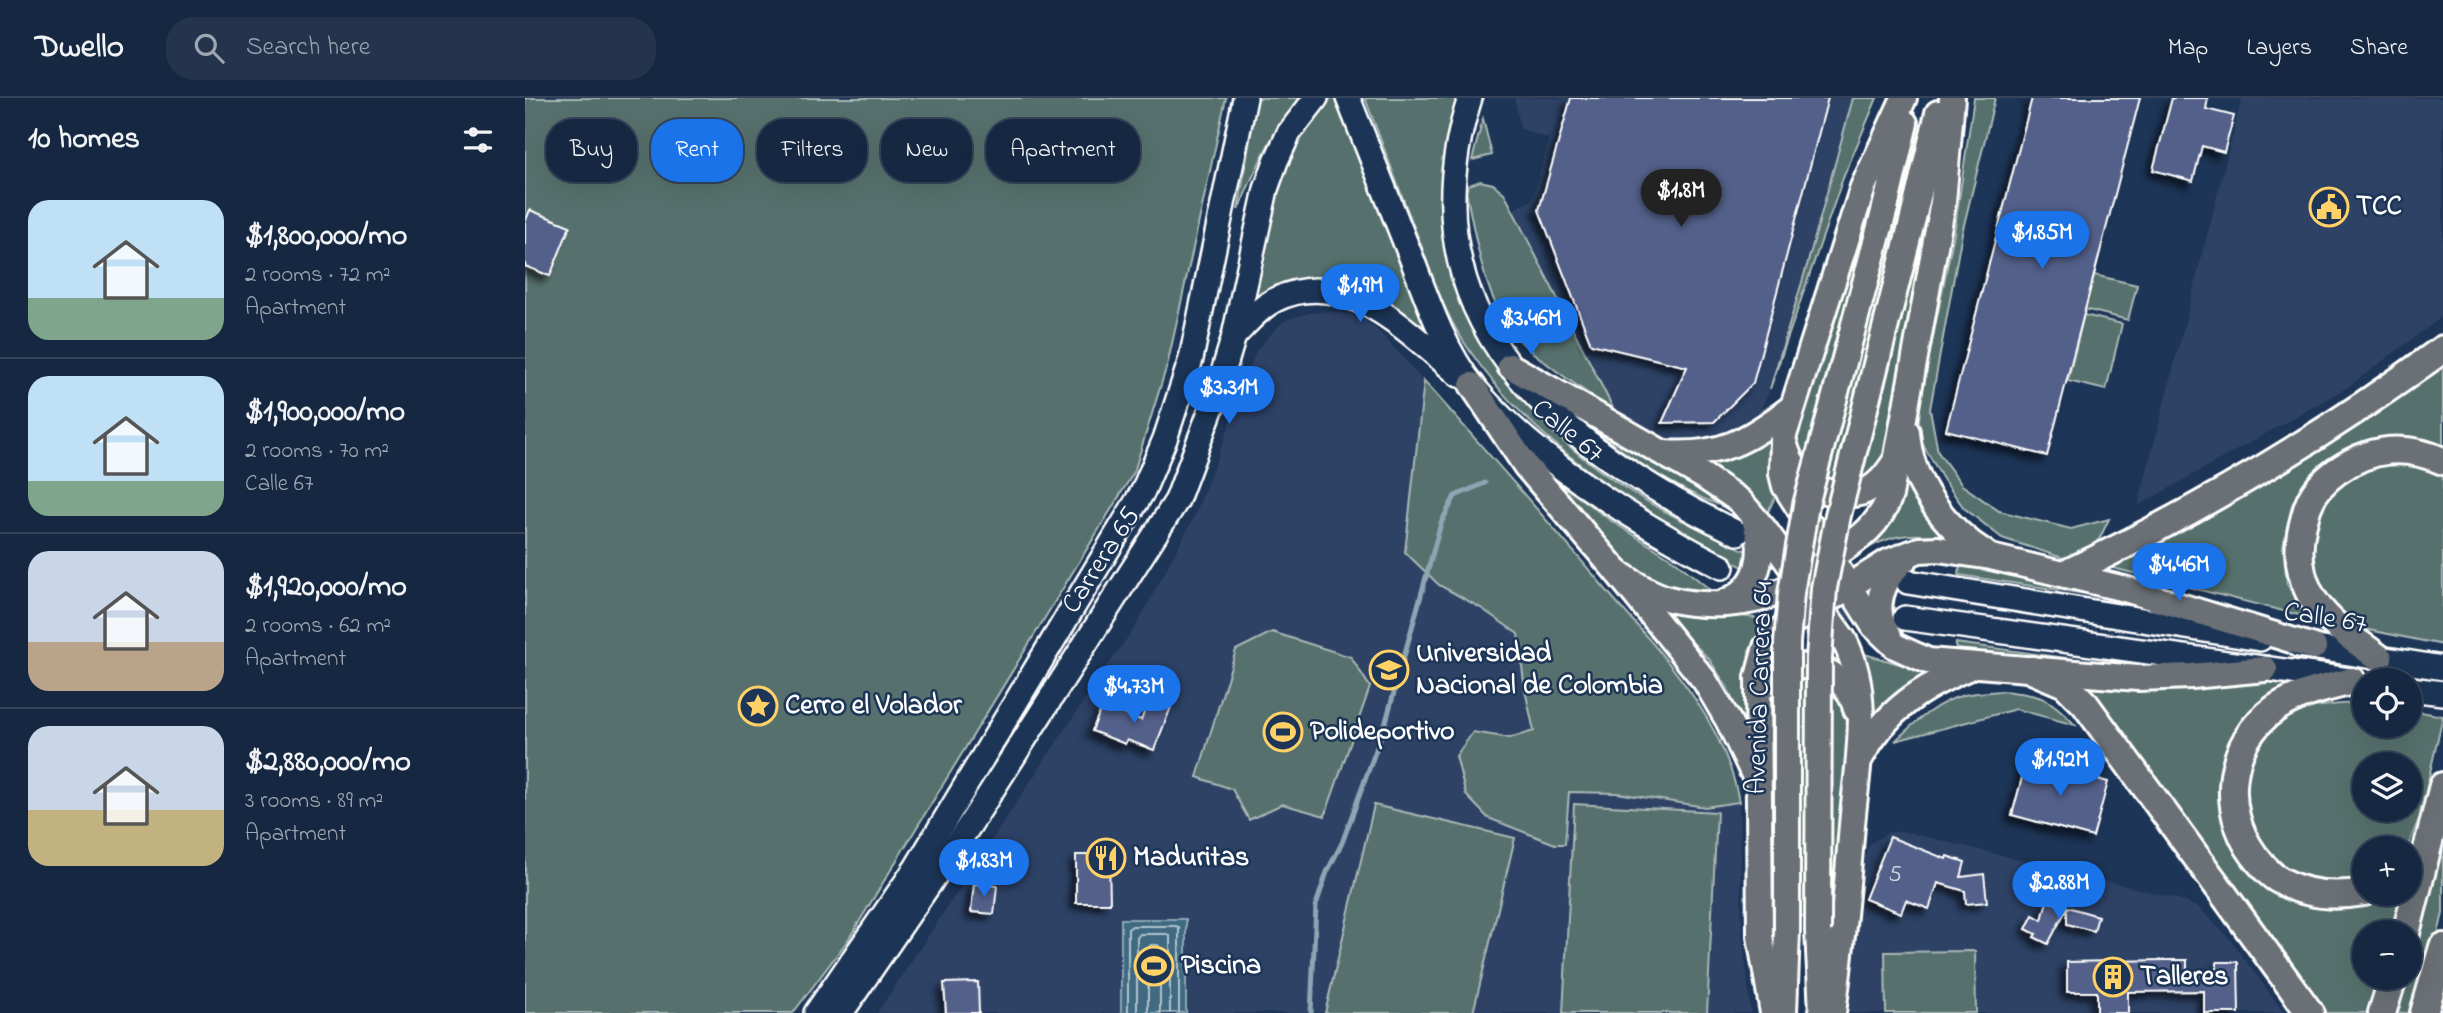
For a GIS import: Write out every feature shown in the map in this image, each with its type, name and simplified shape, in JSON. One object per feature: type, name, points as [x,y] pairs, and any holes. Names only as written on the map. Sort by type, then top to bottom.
[{"type":"highway","points":[[2066,574],[2199,507],[2361,405],[2443,349]]},
{"type":"highway","points":[[2379,658],[2328,619],[2309,594],[2298,564],[2301,532],[2309,502],[2327,478],[2354,459],[2379,451],[2411,451],[2443,461]]},
{"type":"highway","points":[[2032,670],[2065,684],[2085,704],[2310,1013]]},
{"type":"highway","points":[[2352,683],[2292,699],[2262,720],[2251,733],[2236,764],[2233,799],[2237,822],[2248,847],[2266,870],[2280,881],[2301,890],[2329,895],[2352,893]]},
{"type":"highway","points":[[2422,846],[2443,786]]},
{"type":"highway","points":[[2424,1013],[2443,947]]},
{"type":"highway","points":[[2382,1013],[2389,990]]},
{"type":"main road","name":"Carrera 65","points":[[816,1013],[916,868],[1143,491],[1165,439],[1191,359],[1245,98]]},
{"type":"main road","name":"Carrera 65","points":[[841,1013],[971,823],[1177,500],[1216,396],[1234,336],[1266,189],[1289,134],[1316,98]]},
{"type":"main road","name":"Calle 67","points":[[1348,98],[1437,322],[1472,385],[1524,437],[1599,495],[1722,567]]},
{"type":"main road","name":"Calle 67","points":[[1471,98],[1464,119],[1455,173],[1455,234],[1471,300],[1492,342],[1510,366],[1576,434],[1608,460],[1644,484],[1737,533]]},
{"type":"main road","points":[[1904,98],[1863,187],[1783,438],[1781,467],[1786,486],[1847,586],[1874,626],[1895,646],[1928,661],[2138,678],[2192,676],[2265,668]]},
{"type":"main road","name":"Avenida Carrera 64","points":[[1784,1013],[1787,931],[1787,643],[1791,593],[1806,505],[1885,208],[1911,98]]},
{"type":"main road","name":"Avenida Carrera 64","points":[[1822,1013],[1818,932],[1819,658],[1824,588],[1838,515],[1942,98]]},
{"type":"main road","points":[[1617,572],[1635,584],[1669,599],[1721,603],[1769,596],[1785,589],[1861,538],[1879,520],[1890,495],[1943,202],[1952,98]]},
{"type":"main road","points":[[1234,336],[1274,300],[1291,294],[1342,294],[1360,299],[1380,311],[1472,385],[1526,466],[1617,572],[1705,681],[1730,722],[1760,788]]},
{"type":"main road","points":[[1510,366],[1589,409],[1722,488],[1753,514],[1853,656],[1858,678],[1860,727],[1843,942],[1833,1013]]},
{"type":"main road","points":[[1661,453],[1702,453],[1730,447],[1762,431],[1791,408]]},
{"type":"main road","points":[[1905,409],[1909,451],[1926,492],[1956,532],[1991,558]]},
{"type":"main road","points":[[1783,438],[1794,468],[1805,480],[1820,489],[1834,492],[1850,494],[1868,490],[1881,481],[1896,460]]},
{"type":"main road","points":[[1721,603],[1745,590],[1758,570],[1761,550],[1753,514]]},
{"type":"main road","points":[[1773,1013],[1760,936],[1758,677],[1766,648],[1783,628],[1818,604],[1888,562],[1919,550],[1938,548],[2125,589],[2314,648]]},
{"type":"main road","points":[[1895,646],[1880,617],[1882,589],[1888,576],[1898,565],[1919,550]]},
{"type":"main road","name":"Calle 67","points":[[1908,582],[2443,668]]},
{"type":"main road","name":"Calle 67","points":[[1905,618],[2352,680]]},
{"type":"main road","points":[[1857,765],[1875,734],[1894,712],[1930,686],[1974,666]]},
{"type":"main road","points":[[1758,719],[1769,689],[1779,677],[1801,667],[1814,667],[1830,672],[1844,684],[1854,701],[1860,727]]},
{"type":"main road","points":[[2422,691],[2441,693]]},
{"type":"shaded area","points":[[1514,98],[1853,98],[1770,389],[1760,411],[1744,424],[1722,434],[1697,440],[1674,439],[1650,433],[1615,412],[1512,210],[1532,200],[1549,139],[1521,129]]},
{"type":"shaded area","name":"TCC","points":[[2242,98],[2443,98],[2443,316],[2348,387],[2138,506]]},
{"type":"shaded area","name":"Universidad Nacional de Colombia","points":[[1330,311],[1364,320],[1397,351],[1664,659],[1718,735],[1731,766],[1739,802],[1742,933],[1751,1013],[877,1013],[1137,624],[1194,517],[1257,350],[1278,326],[1288,319]]},
{"type":"shaded area","points":[[1889,832],[1907,832],[2179,899],[2199,908],[2230,939],[2284,1013],[1848,1013],[1847,1000],[1863,863],[1871,843]]},
{"type":"green space","name":"Cerro el Volador","points":[[525,98],[1226,98],[1168,362],[1134,472],[848,940],[793,1013],[525,1013]]},
{"type":"green space","points":[[1257,98],[1301,98],[1273,137],[1238,210]]},
{"type":"green space","points":[[1334,98],[1428,336],[1388,303],[1345,281],[1295,281],[1255,299],[1271,207],[1286,162],[1308,122]]},
{"type":"green space","points":[[1365,98],[1457,98],[1444,153],[1441,202],[1443,236],[1448,265],[1461,303],[1478,338],[1525,403],[1583,458],[1661,509],[1753,554],[1748,570],[1667,524],[1590,472],[1520,412],[1489,377],[1455,328],[1444,304]]},
{"type":"green space","points":[[1853,98],[1877,98],[1843,178],[1770,389],[1808,262]]},
{"type":"green space","points":[[1974,98],[1995,98],[1962,233],[1930,409],[1938,452],[1962,485],[1999,511],[2071,529],[2109,519],[2100,538],[2087,551],[2066,559],[2002,538],[1964,508],[1923,445],[1919,421],[1921,397],[1954,233]]},
{"type":"green space","points":[[1483,119],[1492,155],[1472,160]]},
{"type":"green space","points":[[1480,181],[1493,184],[1504,193],[1615,412],[1557,372],[1524,345],[1500,313],[1478,252],[1466,191],[1469,185]]},
{"type":"green space","points":[[1870,206],[1928,220],[1890,452],[1870,477],[1855,481],[1820,475],[1792,448]]},
{"type":"green space","points":[[2090,274],[2137,285],[2128,320],[2081,308]]},
{"type":"green space","points":[[2084,315],[2122,324],[2106,390],[2068,381]]},
{"type":"green space","points":[[2443,357],[2443,453],[2321,469],[2292,505],[2283,547],[2287,584],[2311,618],[2105,566]]},
{"type":"green space","points":[[1424,381],[1666,659],[1704,712],[1719,741],[1731,770],[1739,802],[1705,807],[1617,793],[1569,792],[1565,844],[1555,844],[1488,818],[1466,795],[1456,756],[1473,732],[1510,738],[1534,731],[1525,690],[1518,634],[1481,608],[1439,585],[1405,552]]},
{"type":"green space","points":[[1576,414],[1713,496],[1724,507],[1665,479],[1610,442]]},
{"type":"green space","points":[[1774,434],[1770,471],[1776,495],[1767,514],[1695,458]]},
{"type":"green space","points":[[2409,459],[2443,472],[2443,645],[2344,625],[2313,583],[2307,543],[2316,504],[2369,460]]},
{"type":"green space","points":[[1544,472],[1610,520],[1675,561],[1713,592],[1688,593],[1667,589],[1629,568]]},
{"type":"green space","points":[[1903,474],[1917,500],[1953,537],[1899,536],[1868,548],[1883,524]]},
{"type":"green space","points":[[1961,561],[2113,598],[1959,575]]},
{"type":"green space","points":[[1653,603],[1769,620],[1749,651],[1745,676],[1749,738],[1727,687],[1709,659]]},
{"type":"green space","name":"Polideportivo","points":[[1272,632],[1351,657],[1370,687],[1325,816],[1282,804],[1249,820],[1232,789],[1197,777],[1236,650]]},
{"type":"green space","points":[[1956,643],[2123,666],[1955,653]]},
{"type":"green space","points":[[1854,651],[1934,674],[1876,723],[1867,722]]},
{"type":"green space","points":[[1797,676],[1833,685],[1852,720],[1835,917],[1767,916],[1770,705],[1779,686]]},
{"type":"green space","points":[[2237,681],[2289,684],[2239,732],[2230,834],[2245,869],[2274,891],[2352,896],[2352,906],[2398,906],[2394,920],[2352,920],[2352,990],[2374,990],[2367,1013],[2323,1013],[2083,683]]},
{"type":"green space","points":[[2002,691],[2043,699],[2058,708],[2075,725],[2016,709],[1895,741],[1945,702],[1969,694]]},
{"type":"green space","points":[[2352,703],[2352,738],[2422,738],[2422,712],[2443,716],[2422,807],[2422,752],[2352,752],[2352,822],[2418,822],[2412,836],[2352,836],[2352,882],[2338,885],[2301,878],[2269,859],[2257,840],[2246,786],[2251,757],[2267,732],[2295,712],[2319,706]]},
{"type":"green space","points":[[1574,804],[1717,812],[1707,1013],[1563,1013]]},
{"type":"green space","points":[[1374,805],[1515,838],[1473,1013],[1325,1013]]},
{"type":"green space","points":[[2443,834],[2443,913],[2422,986],[2422,920],[2420,920]]},
{"type":"green space","points":[[1975,951],[1976,1013],[1886,1013],[1885,952]]},
{"type":"green space","points":[[2399,990],[2421,990],[2414,1013],[2392,1013]]},
{"type":"water","name":"Piscina","points":[[1121,919],[1186,919],[1186,1013],[1121,1013]]},
{"type":"building","points":[[1571,98],[1828,98],[1753,383],[1714,422],[1662,423],[1687,367],[1591,344],[1539,210]]},
{"type":"building","points":[[2032,98],[2140,98],[2047,456],[1946,430]]},
{"type":"building","points":[[2172,98],[2208,98],[2206,109],[2234,116],[2224,152],[2202,146],[2193,181],[2153,170]]},
{"type":"building","points":[[530,210],[570,226],[550,276],[525,266],[525,222]]},
{"type":"building","points":[[1149,699],[1171,707],[1154,750],[1127,740],[1125,744],[1092,731],[1102,706],[1141,720]]},
{"type":"building","points":[[2027,759],[2108,782],[2093,837],[2012,815]]},
{"type":"building","points":[[1890,837],[1946,859],[1947,856],[1965,862],[1961,877],[1984,874],[1987,902],[1966,904],[1965,891],[1938,883],[1929,909],[1906,900],[1901,913],[1865,899]]},
{"type":"building","points":[[1076,855],[1109,855],[1110,903],[1076,903]]},
{"type":"building","points":[[974,884],[997,886],[994,914],[971,912]]},
{"type":"building","points":[[2047,901],[2098,916],[2094,931],[2067,924],[2067,908],[2048,944],[2034,937],[2036,934],[2026,929],[2033,915],[2042,920]]},
{"type":"building","points":[[2187,960],[2187,972],[2217,971],[2217,962],[2238,962],[2239,1013],[2204,1013],[2204,991],[2128,992],[2128,1013],[2097,1013],[2097,992],[2067,992],[2067,962]]},
{"type":"building","points":[[978,982],[979,1013],[946,1013],[944,983]]},
{"type":"waterway","points":[[1311,1013],[1316,905],[1385,725],[1441,523],[1455,496],[1485,483]]},
{"type":"tunnel","points":[[1809,602],[1879,614]]},
{"type":"place","name":"TCC","points":[[2329,207]]},
{"type":"place","name":"Universidad Nacional de Colombia","points":[[1389,670]]},
{"type":"place","name":"Cerro el Volador","points":[[758,706]]},
{"type":"place","name":"Polideportivo","points":[[1283,732]]},
{"type":"place","name":"Maduritas","points":[[1106,858]]},
{"type":"place","name":"Piscina","points":[[1154,966]]},
{"type":"place","name":"Talleres","points":[[2113,977]]}]
